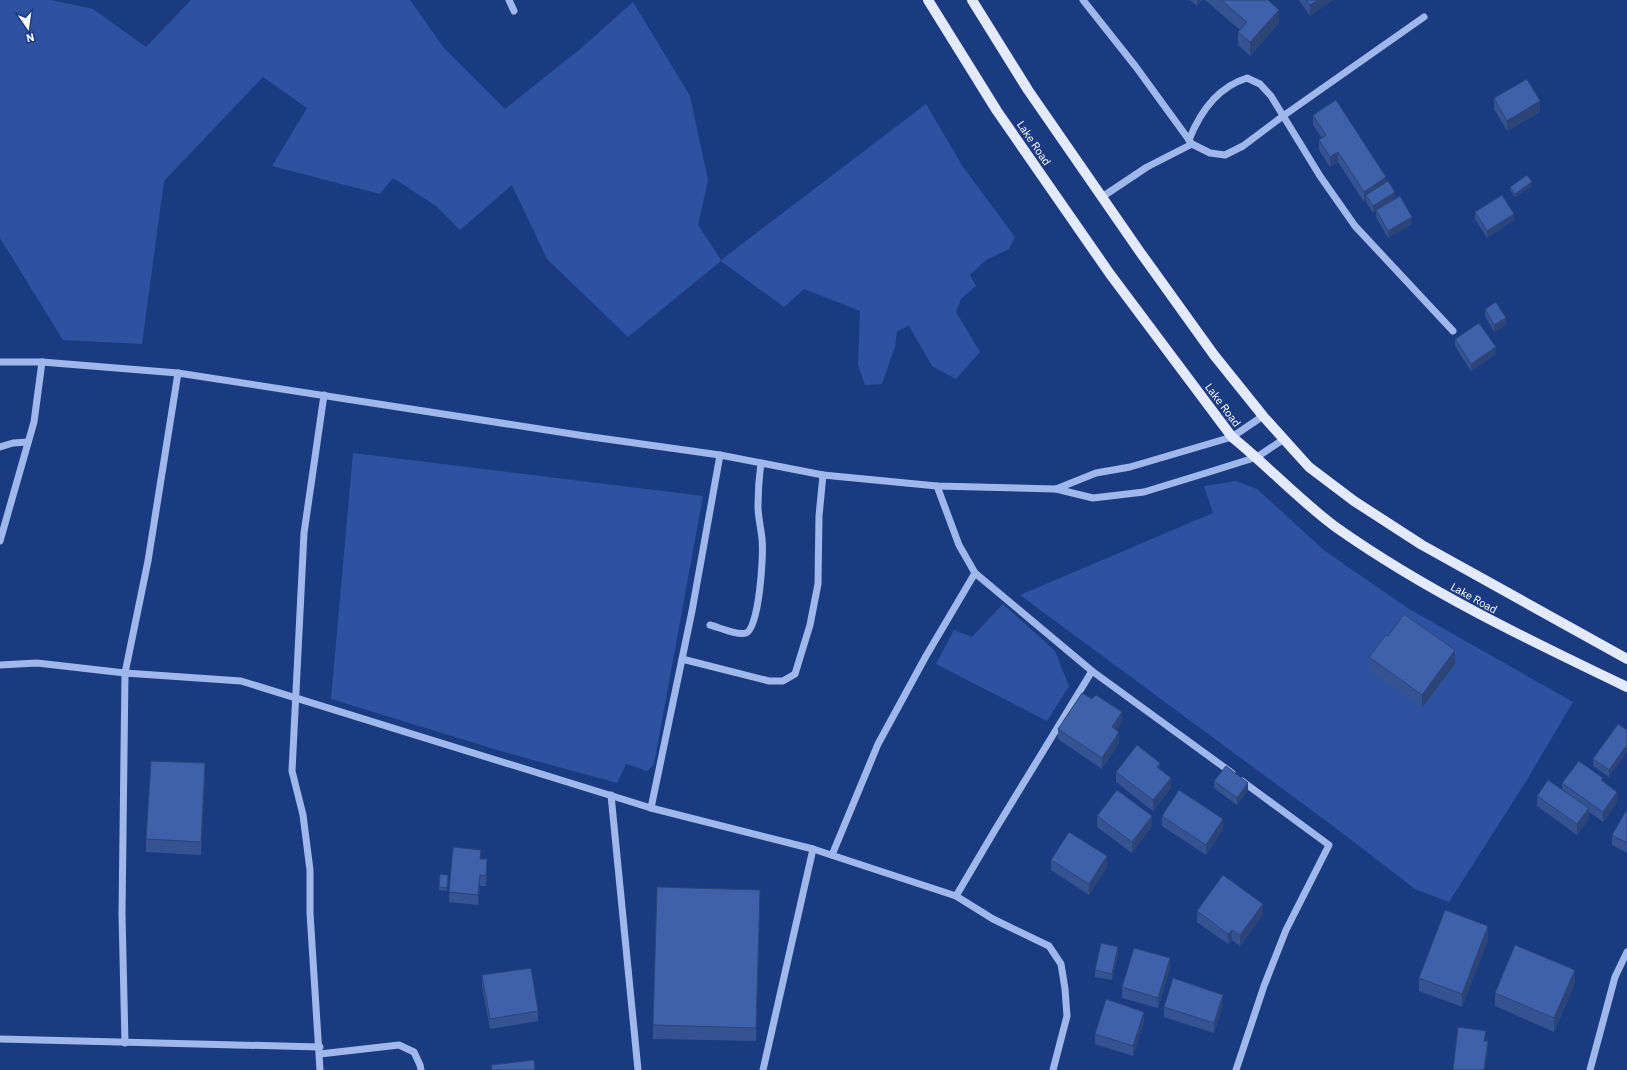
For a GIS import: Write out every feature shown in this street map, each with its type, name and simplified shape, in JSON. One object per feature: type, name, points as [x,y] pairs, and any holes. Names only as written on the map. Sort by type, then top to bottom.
[{"type":"main road","name":"Lake Road","points":[[928,0],[997,111],[1088,243],[1232,437],[1257,457],[1308,504],[1337,527],[1414,579],[1503,627],[1627,687]]},
{"type":"main road","name":"Lake Road","points":[[972,0],[1028,90],[1140,252],[1214,355],[1262,416],[1310,467],[1354,501],[1422,546],[1627,658]]},
{"type":"street","points":[[509,0],[514,11]]},
{"type":"street","points":[[1083,0],[1136,67],[1191,142],[1210,153],[1225,155],[1243,146],[1283,116],[1424,17]]},
{"type":"street","points":[[1102,197],[1147,167],[1191,142],[1196,123],[1211,101],[1230,85],[1247,78],[1260,84],[1271,96],[1320,176],[1355,226],[1453,331]]},
{"type":"street","points":[[0,362],[42,362],[178,373],[720,455],[823,475],[936,486],[1056,489],[1093,498],[1144,492],[1257,457],[1284,439]]},
{"type":"street","points":[[0,540],[34,422],[42,362]]},
{"type":"street","points":[[125,1043],[122,914],[125,673],[148,561],[178,373]]},
{"type":"street","points":[[320,1070],[320,1050],[310,913],[310,870],[303,815],[292,771],[304,533],[324,395]]},
{"type":"street","points":[[1056,489],[1096,473],[1130,467],[1232,437],[1262,416]]},
{"type":"street","points":[[0,447],[13,443],[28,442]]},
{"type":"street","points":[[651,808],[682,659],[720,455]]},
{"type":"street","points":[[710,625],[738,634],[746,633],[752,628],[758,604],[762,557],[762,539],[758,507],[761,463]]},
{"type":"street","points":[[682,659],[769,681],[783,681],[795,674],[810,625],[818,584],[819,516],[823,475]]},
{"type":"street","points":[[936,486],[959,545],[975,574],[1092,671],[1329,845],[1286,930],[1264,986],[1236,1070]]},
{"type":"street","points":[[832,855],[878,744],[926,656],[975,574]]},
{"type":"street","points":[[0,664],[37,663],[125,673],[241,681],[651,808],[813,849],[956,896],[993,919],[1048,946],[1061,964],[1066,989],[1066,1016],[1053,1070]]},
{"type":"street","points":[[956,896],[1092,671]]},
{"type":"street","points":[[611,795],[638,1070]]},
{"type":"street","points":[[763,1070],[813,849]]},
{"type":"street","points":[[1590,1070],[1615,977],[1627,952]]},
{"type":"street","points":[[0,1039],[320,1050],[399,1045],[414,1052],[421,1070]]},
{"type":"shaded area","points":[[0,0],[51,0],[93,9],[146,47],[191,0],[410,0],[444,48],[505,109],[579,50],[633,2],[690,96],[708,180],[698,225],[721,260],[926,104],[963,167],[1015,237],[1009,249],[986,260],[970,275],[976,286],[961,299],[956,312],[980,352],[956,379],[932,366],[909,326],[897,331],[895,347],[882,384],[865,385],[858,365],[860,311],[804,289],[784,307],[721,261],[628,337],[547,259],[512,185],[460,230],[436,206],[393,178],[380,194],[272,166],[307,108],[263,77],[164,181],[142,344],[63,340],[0,238]]},
{"type":"shaded area","points":[[353,453],[703,496],[654,764],[647,771],[626,764],[617,783],[504,752],[331,699]]},
{"type":"shaded area","points":[[1236,481],[1257,489],[1325,551],[1409,609],[1573,702],[1525,783],[1449,902],[1415,889],[1341,832],[1020,595],[1213,513],[1204,486]]},
{"type":"shaded area","points":[[1003,604],[1055,651],[1069,686],[1047,721],[936,664],[954,630],[972,637]]},
{"type":"building","points":[[1221,0],[1268,0],[1279,10],[1250,42],[1238,32],[1247,22]]},
{"type":"building","points":[[1306,0],[1318,0],[1310,5]]},
{"type":"building","points":[[1527,79],[1540,101],[1507,121],[1494,98]]},
{"type":"building","points":[[1336,100],[1386,177],[1364,192],[1338,152],[1330,157],[1319,140],[1326,135],[1313,115]]},
{"type":"building","points":[[1527,175],[1532,182],[1515,194],[1510,187]]},
{"type":"building","points":[[1388,181],[1395,192],[1373,206],[1366,195]]},
{"type":"building","points":[[1502,195],[1514,214],[1487,231],[1475,212]]},
{"type":"building","points":[[1400,196],[1412,217],[1388,231],[1376,210]]},
{"type":"building","points":[[1496,302],[1506,318],[1494,325],[1485,309]]},
{"type":"building","points":[[1479,323],[1496,347],[1471,364],[1455,339]]},
{"type":"building","points":[[1404,614],[1455,650],[1422,695],[1369,657],[1386,635],[1388,636]]},
{"type":"building","points":[[1082,693],[1092,699],[1096,695],[1122,712],[1112,727],[1119,732],[1102,758],[1058,729]]},
{"type":"building","points":[[1618,724],[1627,730],[1627,745],[1609,770],[1593,759]]},
{"type":"building","points":[[1137,745],[1160,763],[1157,767],[1171,778],[1153,800],[1116,772]]},
{"type":"building","points":[[151,761],[205,763],[201,842],[146,839]]},
{"type":"building","points":[[1579,761],[1603,778],[1601,780],[1617,792],[1603,812],[1562,783]]},
{"type":"building","points":[[1226,766],[1248,783],[1237,798],[1214,781]]},
{"type":"building","points":[[1548,780],[1589,808],[1577,824],[1537,796]]},
{"type":"building","points":[[1117,790],[1152,816],[1132,842],[1097,816]]},
{"type":"building","points":[[1179,790],[1223,819],[1206,845],[1162,816]]},
{"type":"building","points":[[1627,809],[1627,843],[1612,835]]},
{"type":"building","points":[[1069,832],[1107,856],[1089,884],[1051,860]]},
{"type":"building","points":[[453,847],[481,850],[480,859],[487,859],[486,876],[480,875],[478,895],[449,892]]},
{"type":"building","points":[[440,874],[448,875],[447,888],[439,887]]},
{"type":"building","points":[[1223,875],[1263,904],[1240,935],[1232,930],[1228,934],[1197,911]]},
{"type":"building","points":[[657,887],[760,890],[756,1028],[653,1025]]},
{"type":"building","points":[[1445,910],[1488,926],[1462,994],[1419,978]]},
{"type":"building","points":[[1101,943],[1118,947],[1112,974],[1095,970]]},
{"type":"building","points":[[1515,945],[1575,970],[1554,1018],[1495,993]]},
{"type":"building","points":[[1134,948],[1170,958],[1158,998],[1122,987]]},
{"type":"building","points":[[531,968],[538,1011],[490,1019],[482,975]]},
{"type":"building","points":[[1173,978],[1223,995],[1214,1023],[1164,1007]]},
{"type":"building","points":[[1106,999],[1144,1012],[1133,1046],[1095,1034]]},
{"type":"building","points":[[1458,1027],[1486,1031],[1484,1041],[1488,1041],[1484,1070],[1453,1070]]},
{"type":"building","points":[[534,1060],[535,1070],[492,1070],[491,1065]]}]
